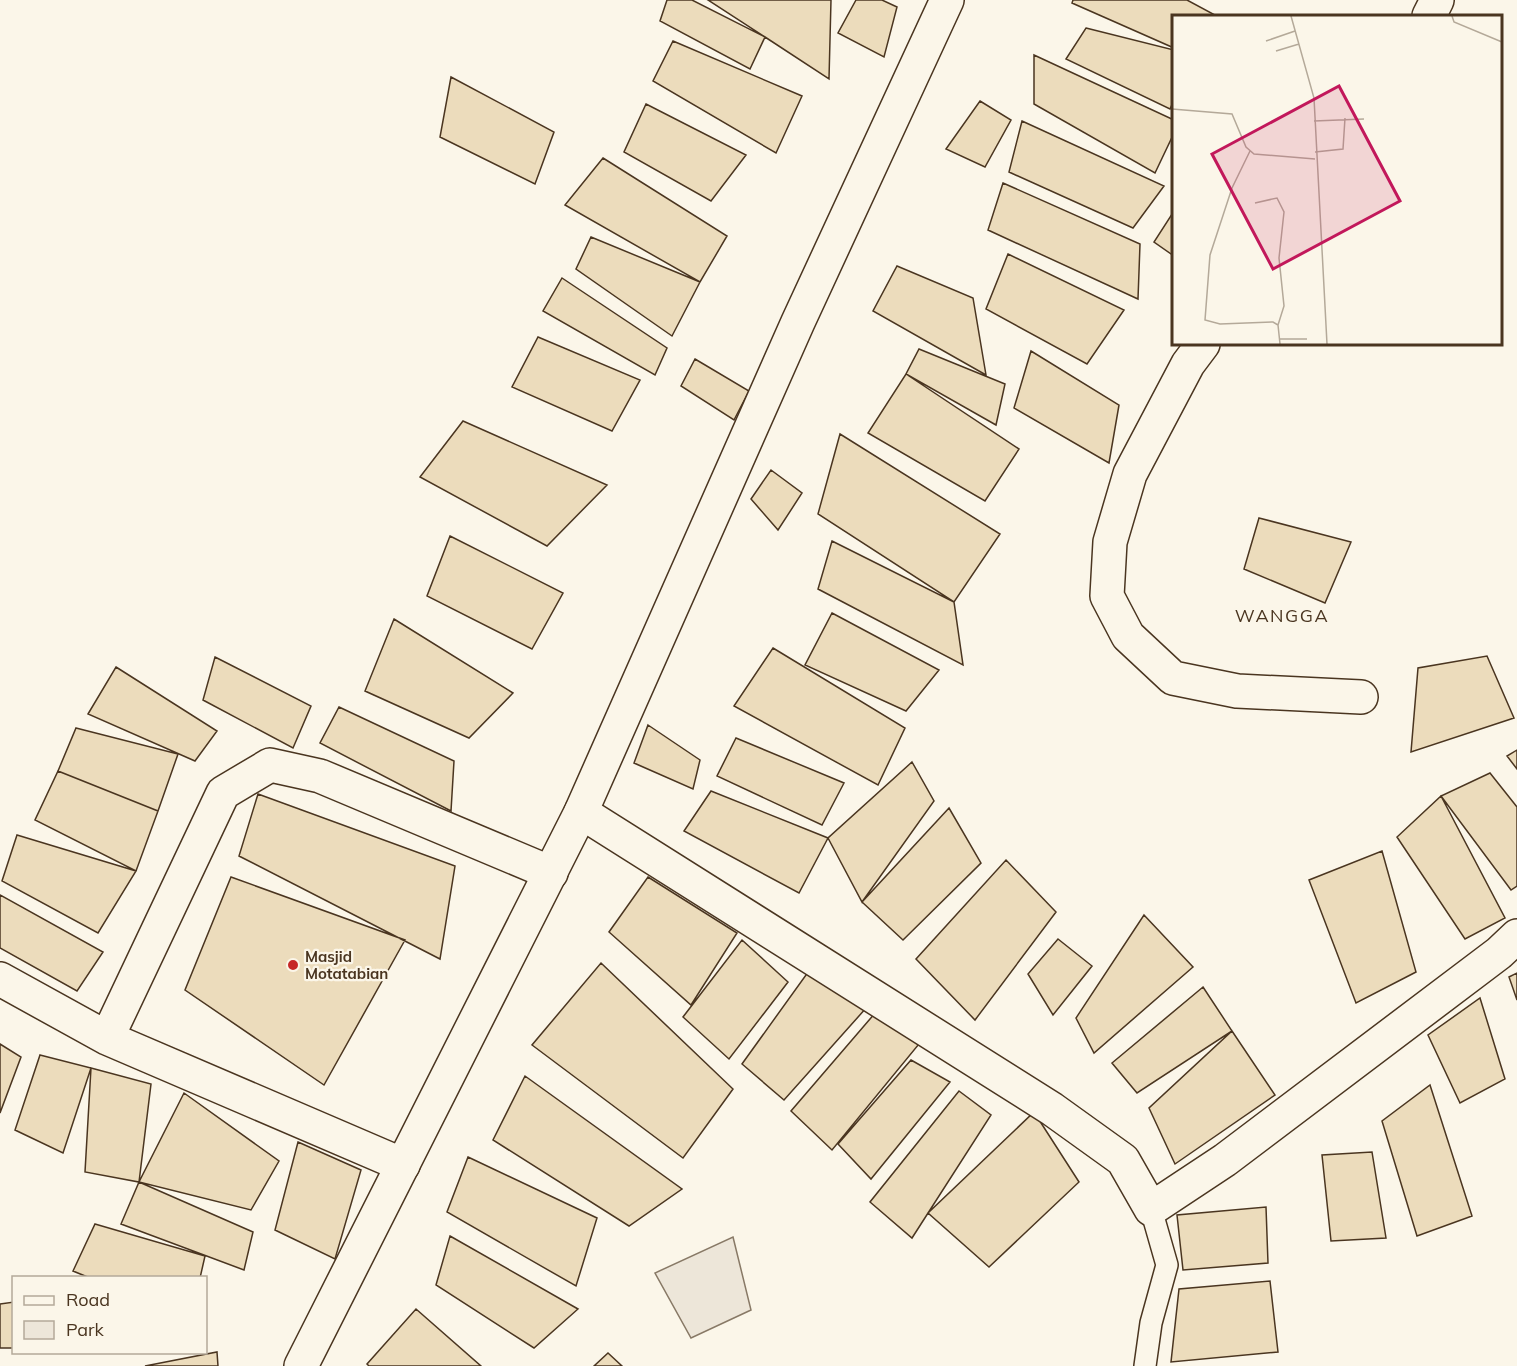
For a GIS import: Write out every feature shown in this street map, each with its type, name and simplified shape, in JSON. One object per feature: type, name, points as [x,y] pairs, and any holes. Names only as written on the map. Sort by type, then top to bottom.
[{"type":"street","points":[[301,1366],[580,812],[798,322],[947,0]]},
{"type":"street","points":[[1430,15],[1437,0]]},
{"type":"street","points":[[1202,345],[1188,364],[1130,474],[1110,542],[1107,596],[1128,636],[1173,678],[1237,692],[1361,697]]},
{"type":"street","points":[[107,1038],[223,793],[270,765],[320,776],[550,873]]},
{"type":"street","points":[[580,812],[1052,1109],[1123,1160],[1151,1209],[1234,1152],[1517,936]]},
{"type":"street","points":[[0,979],[107,1038],[403,1165]]},
{"type":"lane","points":[[1145,1366],[1151,1323],[1167,1265],[1151,1209]]},
{"type":"green space","points":[[733,1237],[751,1310],[691,1338],[655,1273]]},
{"type":"building","points":[[667,0],[692,0],[765,37],[750,69],[660,21]]},
{"type":"building","points":[[708,0],[831,0],[829,79],[765,37]]},
{"type":"building","points":[[856,0],[882,0],[897,7],[884,57],[838,33]]},
{"type":"building","points":[[1073,0],[1187,0],[1215,15],[1172,15],[1172,47],[1072,3]]},
{"type":"building","points":[[1086,28],[1172,50],[1172,104],[1170,109],[1066,59]]},
{"type":"building","points":[[673,41],[802,96],[776,153],[653,81]]},
{"type":"building","points":[[1034,55],[1172,119],[1172,137],[1155,173],[1034,104]]},
{"type":"building","points":[[451,77],[554,132],[535,184],[440,137]]},
{"type":"building","points":[[980,101],[1011,120],[985,167],[946,149]]},
{"type":"building","points":[[646,104],[746,155],[711,201],[624,152]]},
{"type":"building","points":[[1022,121],[1164,186],[1133,228],[1009,172]]},
{"type":"building","points":[[603,158],[727,236],[700,282],[565,205]]},
{"type":"building","points":[[1003,183],[1140,244],[1138,299],[988,230]]},
{"type":"building","points":[[1172,214],[1172,255],[1154,242]]},
{"type":"building","points":[[591,237],[700,282],[672,336],[576,269]]},
{"type":"building","points":[[1008,254],[1124,310],[1087,364],[986,309]]},
{"type":"building","points":[[897,266],[973,298],[986,375],[873,311]]},
{"type":"building","points":[[562,278],[667,348],[655,375],[543,311]]},
{"type":"building","points":[[538,337],[640,380],[612,431],[512,387]]},
{"type":"building","points":[[919,349],[1005,384],[996,425],[906,374]]},
{"type":"building","points":[[1031,351],[1119,405],[1109,463],[1014,408]]},
{"type":"building","points":[[695,359],[749,391],[734,420],[681,386]]},
{"type":"building","points":[[906,374],[1019,449],[985,501],[868,433]]},
{"type":"building","points":[[463,421],[607,485],[547,546],[420,477]]},
{"type":"building","points":[[840,434],[1000,534],[954,602],[818,514]]},
{"type":"building","points":[[771,470],[802,493],[778,530],[751,499]]},
{"type":"building","points":[[1259,518],[1351,542],[1325,603],[1244,569]]},
{"type":"building","points":[[450,536],[563,593],[532,649],[427,596]]},
{"type":"building","points":[[832,541],[954,602],[963,665],[818,589]]},
{"type":"building","points":[[832,613],[939,670],[906,711],[805,665]]},
{"type":"building","points":[[394,619],[513,693],[469,738],[365,691]]},
{"type":"building","points":[[773,648],[905,728],[878,785],[734,706]]},
{"type":"building","points":[[1487,656],[1514,718],[1411,752],[1418,668]]},
{"type":"building","points":[[215,657],[311,706],[293,748],[203,700]]},
{"type":"building","points":[[116,667],[217,731],[195,761],[88,714]]},
{"type":"building","points":[[339,707],[454,761],[451,811],[320,743]]},
{"type":"building","points":[[648,725],[700,760],[693,789],[634,763]]},
{"type":"building","points":[[76,728],[178,754],[158,811],[58,771]]},
{"type":"building","points":[[736,738],[844,783],[822,825],[717,776]]},
{"type":"building","points":[[1517,750],[1517,769],[1507,756]]},
{"type":"building","points":[[912,762],[934,801],[862,902],[828,838]]},
{"type":"building","points":[[58,771],[158,811],[136,871],[35,820]]},
{"type":"building","points":[[1490,773],[1517,807],[1517,886],[1511,890],[1441,796]]},
{"type":"building","points":[[711,791],[828,838],[799,893],[684,831]]},
{"type":"building","points":[[258,794],[455,866],[440,959],[239,856]]},
{"type":"building","points":[[1441,796],[1505,918],[1465,939],[1397,837]]},
{"type":"building","points":[[949,808],[981,863],[903,940],[862,902]]},
{"type":"building","points":[[17,835],[136,871],[98,933],[2,881]]},
{"type":"building","points":[[1382,851],[1416,972],[1356,1003],[1309,880]]},
{"type":"building","points":[[1006,860],[1056,912],[975,1020],[916,959]]},
{"type":"building","name":"Masjid Motatabian","points":[[231,877],[405,940],[324,1085],[185,990]]},
{"type":"building","points":[[648,877],[737,933],[691,1005],[609,932]]},
{"type":"building","points":[[0,895],[103,952],[77,991],[0,948]]},
{"type":"building","points":[[1144,915],[1193,967],[1094,1053],[1076,1018]]},
{"type":"building","points":[[1058,939],[1092,966],[1053,1015],[1028,974]]},
{"type":"building","points":[[742,940],[788,982],[729,1059],[683,1017]]},
{"type":"building","points":[[601,963],[733,1089],[683,1158],[532,1045]]},
{"type":"building","points":[[811,968],[867,1007],[784,1100],[742,1064]]},
{"type":"building","points":[[1517,973],[1517,1000],[1509,977]]},
{"type":"building","points":[[1203,987],[1232,1031],[1137,1093],[1112,1063]]},
{"type":"building","points":[[1480,998],[1505,1079],[1460,1103],[1428,1035]]},
{"type":"building","points":[[876,1012],[919,1044],[832,1150],[791,1111]]},
{"type":"building","points":[[1232,1031],[1275,1095],[1175,1164],[1149,1108]]},
{"type":"building","points":[[0,1044],[21,1057],[0,1113]]},
{"type":"building","points":[[40,1055],[91,1068],[63,1153],[15,1130]]},
{"type":"building","points":[[911,1060],[950,1082],[871,1179],[838,1144]]},
{"type":"building","points":[[91,1068],[151,1084],[139,1182],[85,1172]]},
{"type":"building","points":[[525,1076],[682,1189],[629,1226],[493,1140]]},
{"type":"building","points":[[1430,1085],[1472,1216],[1417,1236],[1382,1121]]},
{"type":"building","points":[[959,1091],[991,1115],[912,1238],[870,1202]]},
{"type":"building","points":[[184,1093],[279,1161],[251,1210],[139,1182]]},
{"type":"building","points":[[1034,1112],[1079,1182],[989,1267],[928,1213]]},
{"type":"building","points":[[298,1142],[361,1170],[335,1259],[275,1230]]},
{"type":"building","points":[[1372,1152],[1386,1238],[1331,1241],[1322,1155]]},
{"type":"building","points":[[468,1157],[597,1218],[576,1286],[447,1212]]},
{"type":"building","points":[[139,1182],[253,1232],[244,1270],[121,1224]]},
{"type":"building","points":[[1266,1207],[1268,1263],[1183,1270],[1177,1215]]},
{"type":"building","points":[[95,1224],[205,1256],[200,1276],[85,1276],[73,1271]]},
{"type":"building","points":[[450,1236],[578,1309],[534,1348],[436,1285]]},
{"type":"building","points":[[1270,1281],[1278,1352],[1171,1362],[1179,1289]]},
{"type":"building","points":[[12,1302],[12,1348],[0,1348],[0,1304]]},
{"type":"building","points":[[416,1309],[481,1366],[369,1366],[367,1364]]},
{"type":"building","points":[[217,1352],[218,1366],[145,1366],[207,1354]]},
{"type":"building","points":[[608,1353],[622,1366],[594,1366]]},
{"type":"place","name":"Masjid Motatabian","points":[[293,965]]},
{"type":"district","name":"WANGGA","points":[[1282,615]]}]
